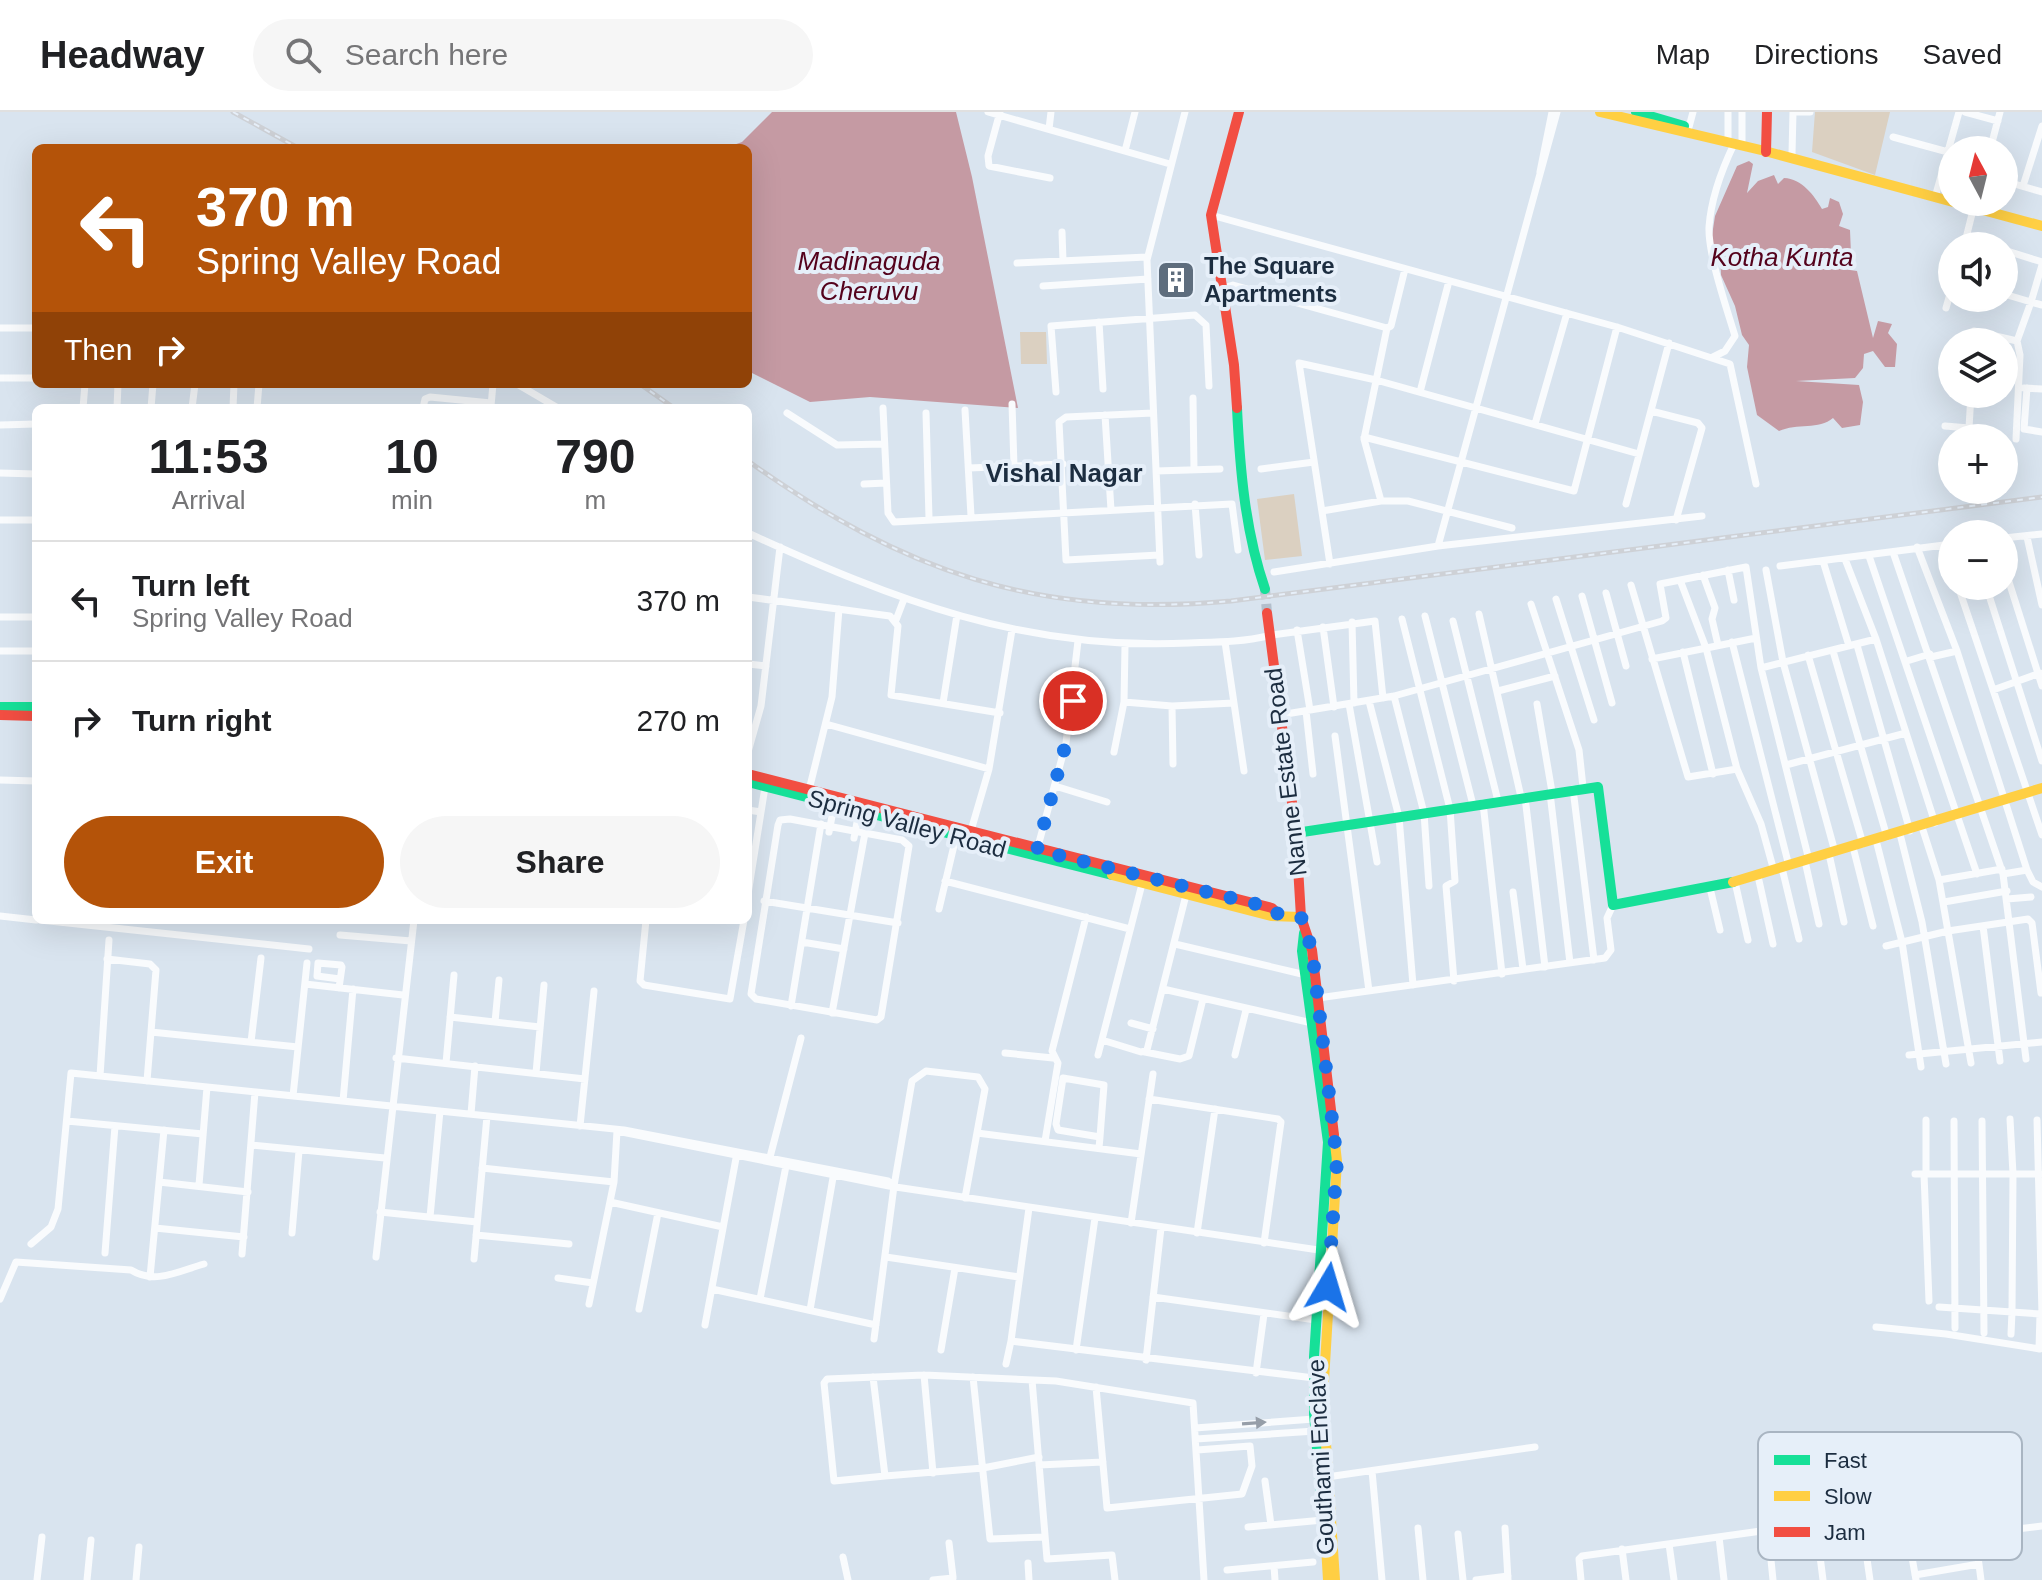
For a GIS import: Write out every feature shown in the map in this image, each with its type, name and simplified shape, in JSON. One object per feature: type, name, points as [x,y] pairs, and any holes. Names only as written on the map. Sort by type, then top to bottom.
[{"type":"street","points":[[988,112],[1170,164]]},
{"type":"street","points":[[1049,129],[1051,112]]},
{"type":"street","points":[[1125,151],[1135,112]]},
{"type":"street","points":[[1153,413],[1060,419],[1066,560],[1159,558],[1147,257],[1185,112]]},
{"type":"street","points":[[1239,112],[1211,215],[1234,365],[1241,458],[1254,557],[1261,569],[1265,589]]},
{"type":"street","points":[[1438,546],[1554,112]]},
{"type":"street","points":[[1600,112],[1735,141],[1938,195]]},
{"type":"street","points":[[1636,112],[1653,122],[1689,127],[1735,141]]},
{"type":"street","points":[[1689,112],[1689,127]]},
{"type":"street","points":[[1728,112],[1735,141]]},
{"type":"street","points":[[1713,357],[1725,351],[1735,336],[1709,227],[1720,175],[1735,141],[1742,112]]},
{"type":"street","points":[[1766,149],[1767,112]]},
{"type":"street","points":[[1792,154],[1794,112],[1810,112]]},
{"type":"street","points":[[1952,136],[1959,112]]},
{"type":"street","points":[[1965,112],[1998,121]]},
{"type":"street","points":[[1994,136],[2000,112]]},
{"type":"street","points":[[1000,113],[988,156],[989,166],[1050,178]]},
{"type":"street","points":[[2023,186],[2042,126]]},
{"type":"street","points":[[1893,137],[1938,149]]},
{"type":"street","points":[[1766,149],[1936,194],[1938,187]]},
{"type":"street","points":[[2018,185],[2042,192]]},
{"type":"street","points":[[1211,215],[1617,327],[1730,364],[1756,484]]},
{"type":"street","points":[[2014,216],[2042,224]]},
{"type":"street","points":[[1062,232],[1063,261]]},
{"type":"street","points":[[2018,255],[2042,264],[2018,338]]},
{"type":"street","points":[[1017,263],[1147,257]]},
{"type":"street","points":[[1381,501],[1364,437],[1387,328],[1391,326],[1405,269]]},
{"type":"street","points":[[1043,286],[1148,279]]},
{"type":"street","points":[[1420,392],[1449,281]]},
{"type":"street","points":[[1220,289],[1233,285],[1387,328]]},
{"type":"street","points":[[2018,298],[2042,305]]},
{"type":"street","points":[[1535,424],[1567,313]]},
{"type":"street","points":[[1056,392],[1051,326],[1195,315],[1206,325],[1209,386]]},
{"type":"street","points":[[1099,322],[1103,389]]},
{"type":"street","points":[[1364,437],[1574,491],[1617,327]]},
{"type":"street","points":[[0,328],[32,328]]},
{"type":"street","points":[[1626,504],[1669,343]]},
{"type":"street","points":[[2018,350],[2025,429],[2042,432]]},
{"type":"street","points":[[1330,564],[1299,363],[1376,380],[1639,454]]},
{"type":"street","points":[[0,378],[32,378]]},
{"type":"street","points":[[524,388],[551,404]]},
{"type":"street","points":[[2023,392],[2042,389]]},
{"type":"street","points":[[2018,426],[2023,392]]},
{"type":"street","points":[[424,404],[425,399],[430,397],[477,404]]},
{"type":"street","points":[[1193,398],[1194,470]]},
{"type":"street","points":[[1012,404],[1014,466]]},
{"type":"street","points":[[883,408],[886,483],[890,519],[894,522],[1232,504],[1238,550]]},
{"type":"street","points":[[965,410],[971,516]]},
{"type":"street","points":[[1651,411],[1698,423],[1702,428],[1676,520]]},
{"type":"street","points":[[787,413],[837,445],[884,444]]},
{"type":"street","points":[[926,413],[929,518]]},
{"type":"street","points":[[1105,415],[1111,510]]},
{"type":"street","points":[[0,425],[32,424]]},
{"type":"street","points":[[1261,469],[1314,462]]},
{"type":"street","points":[[969,468],[1063,464]]},
{"type":"street","points":[[1156,471],[1220,469]]},
{"type":"street","points":[[0,473],[32,474]]},
{"type":"street","points":[[864,484],[886,483]]},
{"type":"street","points":[[1322,511],[1381,501],[1408,501],[1512,528]]},
{"type":"street","points":[[1195,504],[1199,555]]},
{"type":"street","points":[[1274,572],[1438,546],[1702,516]]},
{"type":"street","points":[[0,520],[32,520]]},
{"type":"street","points":[[2018,537],[2042,534]]},
{"type":"street","points":[[752,535],[904,599],[1012,630],[1078,641],[1125,646],[1225,642],[1375,621],[1383,698]]},
{"type":"street","points":[[2027,537],[2042,605]]},
{"type":"street","points":[[1780,566],[1938,546]]},
{"type":"street","points":[[752,738],[761,706],[780,547]]},
{"type":"street","points":[[1917,547],[1957,651],[1977,722],[2027,870],[2033,882],[2042,887]]},
{"type":"street","points":[[1893,552],[2002,871],[2026,1059]]},
{"type":"street","points":[[1869,556],[1977,874]]},
{"type":"street","points":[[1845,559],[1876,639],[1935,823]]},
{"type":"street","points":[[1823,561],[1883,741],[1905,832],[1946,1064]]},
{"type":"street","points":[[1280,715],[1394,696],[1643,627],[1666,618],[1659,585],[1746,568],[1761,668],[1786,765],[1819,924]]},
{"type":"street","points":[[1728,570],[1734,600]]},
{"type":"street","points":[[1766,570],[1783,662],[1811,759],[1844,922]]},
{"type":"street","points":[[1703,575],[1715,608],[1712,619],[1718,645]]},
{"type":"street","points":[[1680,580],[1706,648],[1737,769],[1782,868]]},
{"type":"street","points":[[1631,585],[1688,777],[1737,769]]},
{"type":"street","points":[[1606,593],[1626,666]]},
{"type":"street","points":[[1582,596],[1612,703]]},
{"type":"street","points":[[752,598],[896,620]]},
{"type":"street","points":[[904,599],[896,620],[891,695],[1000,713]]},
{"type":"street","points":[[1556,599],[1594,720]]},
{"type":"street","points":[[1963,600],[2042,835]]},
{"type":"street","points":[[1990,600],[2042,761]]},
{"type":"street","points":[[2015,600],[2042,686]]},
{"type":"street","points":[[1531,604],[1579,750],[1578,788],[1594,960]]},
{"type":"street","points":[[809,790],[832,697],[839,609]]},
{"type":"street","points":[[1479,614],[1523,797],[1545,967]]},
{"type":"street","points":[[943,703],[957,615]]},
{"type":"street","points":[[1425,616],[1478,804],[1502,974]]},
{"type":"street","points":[[0,617],[32,617]]},
{"type":"street","name":"Nanne Estate Road","points":[[1268,617],[1296,833],[1304,932]]},
{"type":"street","points":[[1402,619],[1450,809],[1455,881],[1446,884],[1446,890],[1454,981]]},
{"type":"street","points":[[1453,621],[1498,801]]},
{"type":"street","points":[[1352,622],[1351,704],[1377,862]]},
{"type":"street","points":[[1323,627],[1334,707]]},
{"type":"street","points":[[969,837],[989,769],[1012,630]]},
{"type":"street","points":[[1297,630],[1313,774]]},
{"type":"street","points":[[1652,659],[1756,638]]},
{"type":"street","points":[[1761,668],[1876,639]]},
{"type":"street","points":[[1037,850],[1055,786],[1073,701],[1078,641]]},
{"type":"street","points":[[1225,642],[1244,771]]},
{"type":"street","points":[[1732,642],[1799,939]]},
{"type":"street","points":[[1114,752],[1124,702],[1125,646]]},
{"type":"street","points":[[0,651],[32,651]]},
{"type":"street","points":[[1833,651],[1881,839],[1902,942],[1921,1067]]},
{"type":"street","points":[[1907,661],[1957,651]]},
{"type":"street","points":[[1683,652],[1713,774]]},
{"type":"street","points":[[1808,655],[1836,753],[1873,926]]},
{"type":"street","points":[[752,664],[766,666]]},
{"type":"street","points":[[1993,690],[2040,673]]},
{"type":"street","points":[[1498,691],[1555,676]]},
{"type":"street","points":[[1394,696],[1424,813],[1429,886]]},
{"type":"street","points":[[1369,701],[1399,817],[1413,985]]},
{"type":"street","points":[[1124,702],[1172,706],[1234,703]]},
{"type":"street","points":[[1537,704],[1551,792],[1570,963]]},
{"type":"street","points":[[752,705],[761,706]]},
{"type":"street","points":[[1172,706],[1173,764]]},
{"type":"street","points":[[0,707],[32,707]]},
{"type":"street","points":[[0,715],[32,716]]},
{"type":"street","points":[[826,724],[989,769]]},
{"type":"street","points":[[1786,765],[1906,733]]},
{"type":"street","points":[[1335,736],[1369,991]]},
{"type":"street","name":"Spring Valley Road","points":[[752,775],[809,790],[881,814],[956,837],[969,837],[1037,850],[1272,908],[1278,914],[1271,916],[1186,895],[1142,884],[969,837],[881,814],[859,812],[752,783]]},
{"type":"street","points":[[0,780],[32,781]]},
{"type":"street","points":[[1055,786],[1107,802]]},
{"type":"street","points":[[752,869],[765,787]]},
{"type":"street","points":[[1296,833],[1578,788],[1599,789],[1613,905],[1607,918],[1611,950],[1605,958],[1318,998]]},
{"type":"street","points":[[1613,905],[1758,876],[2006,802],[2042,788]]},
{"type":"street","points":[[829,829],[834,806]]},
{"type":"street","points":[[752,811],[761,812]]},
{"type":"street","points":[[855,834],[859,812]]},
{"type":"street","points":[[780,820],[821,824],[829,829],[902,840],[909,846],[879,1019],[756,999],[749,991],[780,820]]},
{"type":"street","points":[[791,1006],[821,824]]},
{"type":"street","points":[[1922,827],[1944,902],[1971,1063]]},
{"type":"street","points":[[832,1013],[865,833]]},
{"type":"street","points":[[939,909],[956,837]]},
{"type":"street","points":[[1939,880],[2027,870]]},
{"type":"street","points":[[1758,876],[1773,944]]},
{"type":"street","points":[[945,881],[1130,929]]},
{"type":"street","points":[[1735,882],[1748,940]]},
{"type":"street","points":[[1098,1055],[1142,884]]},
{"type":"street","points":[[1710,888],[1720,930]]},
{"type":"street","points":[[1513,892],[1523,969]]},
{"type":"street","points":[[1145,1052],[1186,895]]},
{"type":"street","points":[[1944,902],[2007,895],[2031,897]]},
{"type":"street","points":[[764,901],[898,923]]},
{"type":"street","points":[[1278,914],[1301,917]]},
{"type":"street","points":[[0,916],[32,919]]},
{"type":"street","points":[[1053,1058],[1086,917]]},
{"type":"street","points":[[1886,946],[1948,931],[2008,921],[2032,921],[2041,993]]},
{"type":"street","points":[[75,924],[309,949]]},
{"type":"street","points":[[376,1257],[403,995],[413,924]]},
{"type":"street","points":[[646,924],[640,981],[644,985],[730,999],[743,924]]},
{"type":"street","points":[[1983,926],[2000,1061]]},
{"type":"street","name":"Gouthami Enclave","points":[[1304,932],[1306,975],[1328,1142],[1323,1398],[1335,1580]]},
{"type":"street","name":"Gouthami Enclave","points":[[1304,932],[1312,950],[1337,1161],[1316,1320],[1314,1378],[1314,1419],[1328,1580]]},
{"type":"street","points":[[340,935],[411,941]]},
{"type":"street","points":[[100,1076],[109,940]]},
{"type":"street","points":[[802,942],[844,949]]},
{"type":"street","points":[[1175,944],[1306,975]]},
{"type":"street","points":[[251,1042],[261,958]]},
{"type":"street","points":[[107,959],[150,964],[156,970],[147,1081]]},
{"type":"street","points":[[293,1096],[307,963]]},
{"type":"street","points":[[446,1063],[454,975]]},
{"type":"street","points":[[495,1022],[499,980]]},
{"type":"street","points":[[305,984],[340,983],[353,989],[403,995]]},
{"type":"street","points":[[536,1073],[544,985]]},
{"type":"street","points":[[343,1101],[353,989]]},
{"type":"street","points":[[1163,989],[1312,1023]]},
{"type":"street","points":[[580,1126],[594,991]]},
{"type":"street","points":[[1102,1040],[1180,1059],[1189,1056],[1203,999]]},
{"type":"street","points":[[1235,1055],[1246,1010]]},
{"type":"street","points":[[450,1017],[540,1027]]},
{"type":"street","points":[[1131,1023],[1153,1029]]},
{"type":"street","points":[[151,1032],[298,1047]]},
{"type":"street","points":[[770,1157],[801,1038]]},
{"type":"street","points":[[1909,1055],[2042,1042]]},
{"type":"street","points":[[1005,1053],[1053,1058],[1058,1063],[1045,1141]]},
{"type":"street","points":[[396,1058],[585,1079]]},
{"type":"street","points":[[471,1114],[475,1066]]},
{"type":"street","points":[[874,1339],[894,1186],[912,1081],[926,1071],[978,1077],[983,1082],[985,1089],[965,1198]]},
{"type":"street","points":[[31,1244],[51,1227],[58,1209],[71,1073],[580,1126],[834,1173]]},
{"type":"street","points":[[1131,1223],[1153,1074]]},
{"type":"street","points":[[1099,1148],[1100,1137],[1104,1085],[1063,1078],[1058,1130],[1100,1137]]},
{"type":"street","points":[[199,1185],[207,1087]]},
{"type":"street","points":[[242,1254],[255,1092]]},
{"type":"street","points":[[1149,1099],[1278,1119],[1281,1122],[1264,1243]]},
{"type":"street","points":[[1197,1233],[1215,1109]]},
{"type":"street","points":[[430,1217],[440,1111]]},
{"type":"street","points":[[474,1259],[487,1116]]},
{"type":"street","points":[[2010,1119],[2013,1174],[2011,1334]]},
{"type":"street","points":[[1926,1120],[1922,1174],[1929,1301]]},
{"type":"street","points":[[1876,1327],[2040,1349],[2037,1120]]},
{"type":"street","points":[[67,1121],[203,1134]]},
{"type":"street","points":[[1954,1121],[1955,1328]]},
{"type":"street","points":[[1982,1121],[1984,1333]]},
{"type":"street","points":[[105,1253],[115,1126]]},
{"type":"street","points":[[150,1277],[164,1130]]},
{"type":"street","points":[[589,1304],[614,1182],[617,1131]]},
{"type":"street","points":[[977,1133],[1141,1154]]},
{"type":"street","points":[[251,1145],[385,1158]]},
{"type":"street","points":[[292,1233],[299,1151]]},
{"type":"street","points":[[737,1154],[770,1157],[894,1186],[965,1198],[1327,1251]]},
{"type":"street","points":[[705,1325],[737,1154]]},
{"type":"street","points":[[760,1299],[786,1166]]},
{"type":"street","points":[[482,1168],[614,1182]]},
{"type":"street","points":[[1922,1174],[2040,1171]]},
{"type":"street","points":[[810,1310],[834,1173]]},
{"type":"street","points":[[159,1182],[248,1192]]},
{"type":"street","points":[[610,1202],[723,1227]]},
{"type":"street","points":[[1006,1364],[1029,1208]]},
{"type":"street","points":[[380,1212],[477,1222]]},
{"type":"street","points":[[639,1309],[658,1213]]},
{"type":"street","points":[[1076,1350],[1095,1218]]},
{"type":"street","points":[[155,1228],[244,1237]]},
{"type":"street","points":[[1146,1360],[1161,1228]]},
{"type":"street","points":[[476,1235],[569,1244]]},
{"type":"street","points":[[886,1257],[1019,1277]]},
{"type":"street","points":[[0,1299],[16,1262],[131,1270],[160,1278],[204,1264]]},
{"type":"street","points":[[941,1350],[955,1268]]},
{"type":"street","points":[[558,1278],[593,1283]]},
{"type":"street","points":[[712,1289],[876,1325]]},
{"type":"street","points":[[1153,1297],[1316,1320]]},
{"type":"street","points":[[1939,1307],[2041,1314]]},
{"type":"street","points":[[1256,1373],[1264,1314]]},
{"type":"street","points":[[1011,1341],[1146,1360],[1314,1378]]},
{"type":"street","points":[[924,1375],[933,1473]]},
{"type":"street","points":[[1103,1462],[1039,1461],[834,1481],[824,1383],[827,1379],[924,1375],[1032,1380],[1193,1403],[1204,1580]]},
{"type":"street","points":[[873,1377],[885,1476]]},
{"type":"street","points":[[973,1377],[990,1539],[1045,1537]]},
{"type":"street","points":[[1032,1380],[1047,1559],[1112,1555],[1115,1580]]},
{"type":"street","points":[[1096,1387],[1107,1508],[1242,1494],[1252,1466],[1250,1446],[1197,1450]]},
{"type":"street","points":[[1195,1428],[1314,1419]]},
{"type":"street","points":[[1196,1439],[1315,1431]]},
{"type":"street","points":[[1327,1477],[1535,1447]]},
{"type":"street","points":[[1372,1471],[1382,1580]]},
{"type":"street","points":[[1265,1481],[1271,1525]]},
{"type":"street","points":[[1248,1527],[1323,1520]]},
{"type":"street","points":[[2022,1528],[2042,1526]]},
{"type":"street","points":[[1418,1528],[1423,1580]]},
{"type":"street","points":[[1476,1580],[1508,1578],[1505,1528]]},
{"type":"street","points":[[1581,1580],[1579,1559],[1582,1556],[1758,1531]]},
{"type":"street","points":[[1458,1534],[1463,1580]]},
{"type":"street","points":[[37,1580],[42,1537]]},
{"type":"street","points":[[1719,1537],[1724,1580]]},
{"type":"street","points":[[87,1580],[91,1540]]},
{"type":"street","points":[[933,1580],[953,1579],[949,1543]]},
{"type":"street","points":[[1669,1544],[1674,1580]]},
{"type":"street","points":[[136,1580],[139,1547]]},
{"type":"street","points":[[1622,1549],[1626,1580]]},
{"type":"street","points":[[843,1557],[848,1580]]},
{"type":"street","points":[[1771,1560],[1773,1580]]},
{"type":"street","points":[[1820,1560],[1823,1580]]},
{"type":"street","points":[[1867,1560],[1870,1580]]},
{"type":"street","points":[[1978,1560],[1981,1580]]},
{"type":"street","points":[[1227,1570],[1313,1562]]},
{"type":"street","points":[[1028,1563],[1029,1580]]},
{"type":"street","points":[[1915,1577],[1979,1564]]},
{"type":"street","points":[[1274,1566],[1275,1580]]},
{"type":"shaded area","points":[[1815,112],[1890,112],[1875,175],[1812,152]]},
{"type":"shaded area","points":[[1020,332],[1046,332],[1047,364],[1021,364]]},
{"type":"shaded area","points":[[1294,494],[1302,556],[1265,560],[1257,499]]},
{"type":"water","name":"Madinaguda Cheruvu","points":[[772,112],[956,112],[1018,408],[870,397],[810,402],[752,373],[752,144],[736,144]]},
{"type":"water","name":"Kotha Kunta","points":[[1749,161],[1753,164],[1747,193],[1758,181],[1774,175],[1778,184],[1784,178],[1802,185],[1822,209],[1828,207],[1830,198],[1839,202],[1843,214],[1839,226],[1850,230],[1851,254],[1843,262],[1843,269],[1857,271],[1873,338],[1878,321],[1892,324],[1888,333],[1897,344],[1895,367],[1885,367],[1873,351],[1864,354],[1863,368],[1855,378],[1796,381],[1859,385],[1863,402],[1860,425],[1842,428],[1833,418],[1821,424],[1779,431],[1757,415],[1747,367],[1749,345],[1742,335],[1735,306],[1721,275],[1720,251],[1711,242],[1715,216],[1737,166]]},
{"type":"tunnel","points":[[1265,589],[1267,613]]},
{"type":"railway","points":[[233,112],[291,144]]},
{"type":"railway","points":[[646,388],[668,404]]},
{"type":"railway","points":[[752,464],[862,532],[918,559],[975,579],[1034,594],[1096,602],[1161,605],[1231,601],[2042,497]]},
{"type":"traffic: fast","points":[[1636,112],[1684,126]]},
{"type":"traffic: fast","points":[[1237,408],[1245,500],[1265,589]]},
{"type":"traffic: fast","points":[[0,707],[32,707]]},
{"type":"traffic: fast","points":[[752,783],[1112,875]]},
{"type":"traffic: fast","points":[[1296,833],[1598,787],[1613,905],[1733,882]]},
{"type":"traffic: fast","points":[[1304,933],[1302,951],[1328,1142],[1314,1357],[1314,1414],[1322,1506]]},
{"type":"traffic: slow","points":[[1600,112],[1765,151],[2042,226]]},
{"type":"traffic: slow","points":[[1733,882],[2042,788]]},
{"type":"traffic: slow","points":[[1112,875],[1271,916],[1301,917]]},
{"type":"traffic: slow","points":[[1334,1135],[1337,1161],[1323,1398],[1335,1580]]},
{"type":"traffic: slow","points":[[1326,1546],[1328,1580]]},
{"type":"traffic: jam","points":[[1237,408],[1234,365],[1211,215],[1239,112]]},
{"type":"traffic: jam","points":[[1766,152],[1767,112]]},
{"type":"traffic: jam","points":[[1267,613],[1296,833],[1301,917],[1312,950],[1334,1135]]},
{"type":"traffic: jam","points":[[0,715],[32,716]]},
{"type":"traffic: jam","points":[[752,775],[1272,908],[1278,914]]},
{"type":"place","name":"The Square Apartments","points":[[1176,280]]},
{"type":"district","name":"Vishal Nagar","points":[[1064,473]]},
{"type":"route","points":[[1073,701],[1066,743],[1037,850],[1272,908],[1278,914],[1301,917],[1312,950],[1337,1161],[1328,1287]]}]
